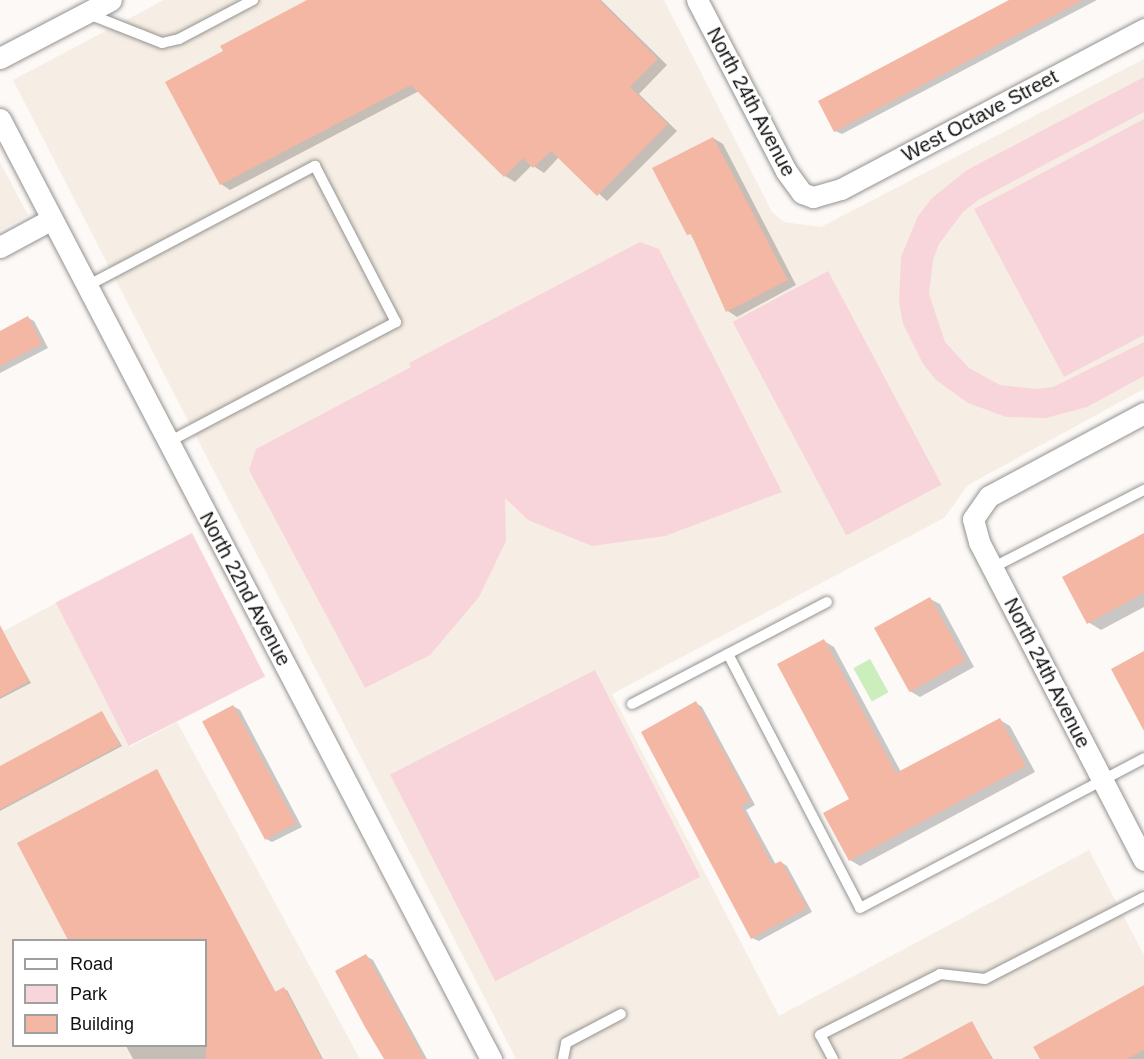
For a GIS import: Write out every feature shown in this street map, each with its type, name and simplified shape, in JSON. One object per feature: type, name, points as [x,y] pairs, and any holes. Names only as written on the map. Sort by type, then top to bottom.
[{"type":"street","points":[[0,58],[111,0]]},
{"type":"street","name":"North 24th Avenue","points":[[697,0],[786,171],[802,193],[813,197]]},
{"type":"street","name":"West Octave Street","points":[[813,197],[841,189],[1144,29]]},
{"type":"street","name":"North 22nd Avenue","points":[[0,118],[491,1059]]},
{"type":"street","points":[[0,247],[52,219]]},
{"type":"street","name":"North 24th Avenue","points":[[1142,853],[992,568],[974,530],[974,519],[981,503],[998,490],[1144,413]]},
{"type":"lane","points":[[86,13],[162,43],[179,39],[253,0]]},
{"type":"lane","points":[[87,286],[315,166],[391,312],[396,322],[168,442]]},
{"type":"lane","points":[[992,568],[1144,490]]},
{"type":"lane","points":[[632,704],[827,602]]},
{"type":"lane","points":[[728,654],[860,908],[1144,758]]},
{"type":"lane","points":[[833,1059],[820,1035],[940,974],[985,979],[1144,897]]},
{"type":"lane","points":[[564,1059],[566,1043],[621,1014]]},
{"type":"shaded area","points":[[164,0],[664,0],[772,212],[784,222],[821,227],[1144,59],[1144,389],[968,485],[944,518],[612,694],[779,1016],[1089,850],[1144,955],[1144,1059],[516,1059],[13,80]]},
{"type":"shaded area","points":[[0,162],[28,215],[0,230]]},
{"type":"shaded area","points":[[56,603],[130,747],[177,722],[360,1059],[0,1059],[0,633]]},
{"type":"shaded area","points":[[870,659],[888,692],[872,701],[853,668]]},
{"type":"green space","points":[[1144,77],[1144,112],[978,200],[963,212],[939,244],[933,260],[929,294],[945,342],[969,368],[1000,385],[1036,389],[1053,387],[1144,342],[1144,376],[1087,407],[1046,418],[1006,417],[968,403],[936,380],[923,364],[903,324],[899,302],[901,257],[918,216],[932,198],[967,170]]},
{"type":"green space","points":[[1144,119],[1144,335],[1064,377],[974,209]]},
{"type":"green space","points":[[640,242],[659,249],[782,492],[665,536],[592,546],[528,520],[505,498],[506,541],[479,597],[430,655],[365,688],[249,470],[256,449],[411,367],[409,363]]},
{"type":"green space","points":[[828,271],[942,485],[846,535],[733,322]]},
{"type":"green space","points":[[192,533],[265,676],[129,746],[56,602]]},
{"type":"green space","points":[[595,670],[700,877],[495,981],[390,774]]},
{"type":"building","points":[[307,0],[599,0],[658,59],[630,87],[668,124],[597,196],[551,151],[533,168],[523,158],[504,177],[411,85],[220,185],[165,82],[223,51],[220,46]]},
{"type":"building","points":[[1009,0],[1083,0],[834,132],[818,101]]},
{"type":"building","points":[[713,137],[788,280],[726,312],[691,234],[687,235],[652,168]]},
{"type":"building","points":[[28,316],[42,344],[0,366],[0,331]]},
{"type":"building","points":[[1144,533],[1144,593],[1087,624],[1062,577]]},
{"type":"building","points":[[930,597],[965,661],[909,692],[874,628]]},
{"type":"building","points":[[0,625],[29,681],[0,697]]},
{"type":"building","points":[[824,639],[896,773],[1000,718],[1026,766],[849,861],[823,813],[849,799],[777,664]]},
{"type":"building","points":[[1144,651],[1144,731],[1111,669]]},
{"type":"building","points":[[696,701],[750,801],[741,806],[772,865],[781,861],[807,908],[751,939],[641,732]]},
{"type":"building","points":[[233,705],[296,823],[265,840],[202,721]]},
{"type":"building","points":[[102,711],[120,745],[0,809],[0,766]]},
{"type":"building","points":[[157,769],[275,992],[284,987],[322,1059],[206,1059],[207,939],[67,939],[17,843]]},
{"type":"building","points":[[366,954],[424,1059],[384,1059],[365,1027],[335,971]]},
{"type":"building","points":[[1144,985],[1144,1050],[1127,1059],[1040,1059],[1033,1047]]},
{"type":"building","points":[[972,1021],[992,1059],[901,1059]]}]
